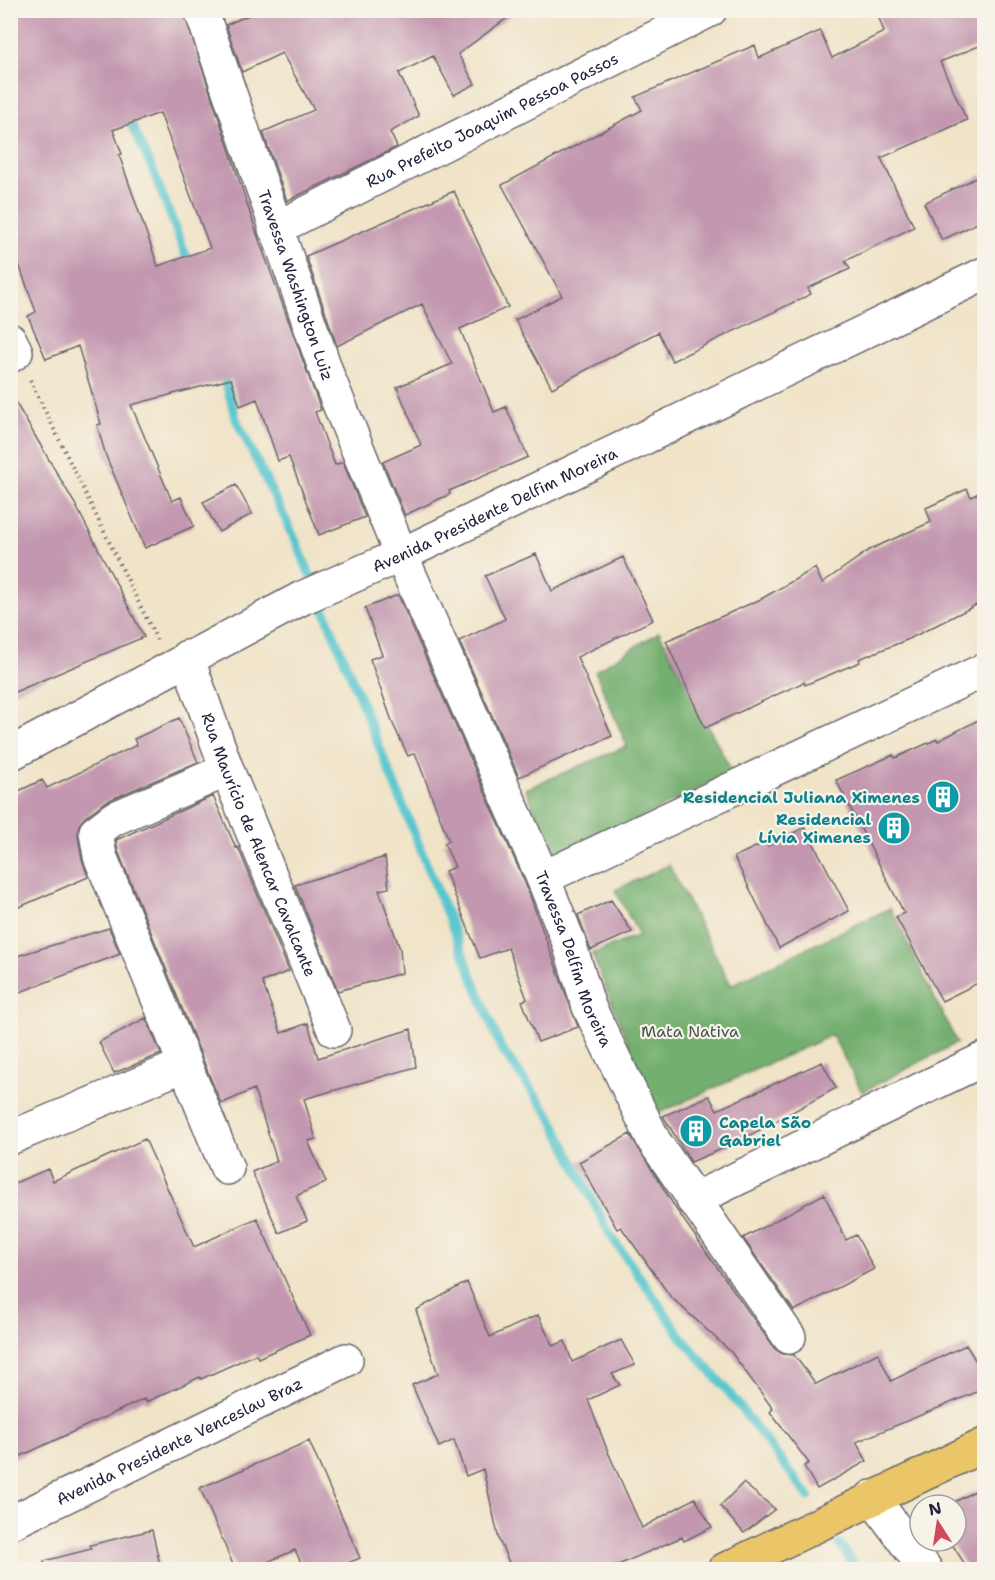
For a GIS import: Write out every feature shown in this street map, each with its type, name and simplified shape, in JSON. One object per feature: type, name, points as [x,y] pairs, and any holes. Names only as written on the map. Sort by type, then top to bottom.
[{"type":"main road","points":[[724,1569],[984,1445]]},
{"type":"street","name":"Travessa Washington Luiz","points":[[201,10],[327,377],[401,555]]},
{"type":"street","name":"Rua Prefeito Joaquim Pessoa Passos","points":[[275,229],[710,10]]},
{"type":"street","name":"Avenida Presidente Delfim Moreira","points":[[10,754],[302,598],[401,555],[984,274]]},
{"type":"street","name":"Travessa Delfim Moreira","points":[[401,555],[543,878],[568,940],[589,1007],[625,1083],[654,1141],[789,1337]]},
{"type":"street","name":"Rua Maurício de Alencar Cavalcante","points":[[179,662],[227,770],[334,1030]]},
{"type":"street","points":[[543,878],[984,670]]},
{"type":"street","points":[[227,770],[113,819],[96,832],[100,856],[227,1168]]},
{"type":"street","points":[[693,1200],[984,1059]]},
{"type":"street","points":[[10,1138],[184,1065]]},
{"type":"street","name":"Avenida Presidente Venceslau Braz","points":[[10,1523],[346,1360]]},
{"type":"street","points":[[872,1497],[926,1569]]},
{"type":"path","points":[[12,350],[179,662]]},
{"type":"green space","points":[[659,632],[732,772],[555,861],[526,789],[627,746],[595,671]]},
{"type":"green space","name":"Mata Nativa","points":[[669,865],[731,985],[890,908],[957,1043],[862,1092],[832,1035],[657,1114],[592,954],[639,935],[615,890]]},
{"type":"building","points":[[10,10],[183,10],[258,237],[321,410],[315,412],[335,465],[343,462],[365,517],[319,535],[289,457],[278,461],[257,399],[240,406],[231,379],[131,405],[172,501],[181,497],[194,526],[145,548],[106,456],[97,425],[101,424],[78,346],[46,359],[28,316],[36,312],[17,259],[10,262]],"holes":[[[160,113],[210,248],[158,266],[119,155],[122,154],[113,130]]]},
{"type":"building","points":[[260,10],[518,10],[458,54],[475,84],[454,95],[433,56],[399,73],[419,116],[390,132],[397,147],[287,201],[263,132],[314,110],[282,53],[242,72],[226,25]]},
{"type":"building","points":[[876,10],[984,10],[984,44],[940,62],[967,120],[881,158],[914,227],[845,261],[850,269],[808,288],[811,294],[672,361],[658,332],[552,388],[515,320],[562,296],[502,185],[642,110],[635,97],[755,45],[759,58],[820,31],[832,58],[884,32]]},
{"type":"building","points":[[984,174],[984,220],[942,240],[924,203]]},
{"type":"building","points":[[454,191],[508,307],[460,329],[494,412],[506,407],[528,457],[449,491],[450,494],[405,515],[383,462],[421,445],[397,387],[452,364],[422,304],[337,346],[306,256]]},
{"type":"building","points":[[10,393],[75,504],[144,637],[10,694]]},
{"type":"building","points":[[236,485],[252,514],[219,532],[203,502]]},
{"type":"building","points":[[967,489],[971,497],[984,490],[984,601],[909,639],[859,659],[860,662],[805,685],[804,682],[705,728],[666,641],[761,599],[815,568],[822,583],[871,549],[931,522],[926,508]]},
{"type":"building","points":[[536,554],[552,591],[623,557],[653,620],[577,657],[612,736],[519,777],[459,641],[505,619],[485,576]]},
{"type":"building","points":[[398,595],[526,885],[578,1027],[538,1042],[522,1001],[527,999],[508,948],[480,958],[445,871],[455,867],[444,843],[449,841],[415,753],[408,756],[393,724],[370,659],[382,655],[365,608]]},
{"type":"building","points":[[984,717],[984,980],[942,1001],[896,917],[904,913],[836,780],[893,755],[895,758],[937,739],[938,741]]},
{"type":"building","points":[[179,718],[198,762],[105,802],[85,817],[79,825],[78,835],[88,877],[10,911],[10,795],[42,780],[47,788],[137,745],[134,739]]},
{"type":"building","points":[[213,796],[236,848],[238,847],[289,971],[262,982],[281,1033],[308,1023],[318,1058],[411,1029],[416,1067],[304,1099],[316,1139],[308,1141],[326,1182],[296,1196],[307,1221],[279,1233],[252,1172],[277,1161],[254,1089],[221,1104],[118,851],[116,840]]},
{"type":"building","points":[[805,827],[849,911],[779,948],[734,857],[766,842],[768,846]]},
{"type":"building","points":[[385,857],[389,888],[379,890],[400,949],[402,973],[338,991],[295,885]]},
{"type":"building","points":[[611,900],[632,932],[591,950],[578,915]]},
{"type":"building","points":[[109,928],[120,954],[10,996],[10,958]]},
{"type":"building","points":[[146,1018],[161,1054],[114,1073],[99,1042]]},
{"type":"building","points":[[822,1062],[836,1088],[736,1143],[691,1162],[663,1116],[709,1096],[717,1110]]},
{"type":"building","points":[[630,1134],[676,1209],[774,1348],[782,1354],[794,1355],[816,1384],[878,1353],[891,1381],[966,1345],[984,1374],[984,1389],[856,1442],[867,1461],[817,1489],[804,1466],[809,1463],[770,1412],[773,1409],[731,1352],[670,1296],[621,1227],[617,1229],[579,1162]]},
{"type":"building","points":[[145,1139],[194,1247],[257,1218],[310,1335],[258,1358],[256,1354],[146,1402],[144,1399],[10,1461],[10,1185],[48,1169],[53,1181]]},
{"type":"building","points":[[824,1194],[846,1240],[856,1235],[874,1269],[794,1311],[743,1238]]},
{"type":"building","points":[[467,1282],[490,1337],[538,1315],[553,1346],[565,1341],[572,1362],[621,1340],[635,1365],[612,1374],[620,1385],[588,1400],[642,1528],[695,1498],[712,1527],[684,1541],[682,1537],[609,1569],[512,1569],[499,1540],[483,1469],[466,1476],[454,1440],[439,1447],[412,1385],[438,1374],[416,1310]]},
{"type":"building","points":[[309,1441],[360,1558],[333,1569],[304,1569],[295,1550],[251,1569],[235,1569],[200,1488]]},
{"type":"building","points":[[743,1483],[775,1509],[744,1533],[720,1506]]},
{"type":"building","points":[[984,1486],[984,1569],[968,1569],[958,1553],[968,1553],[968,1495]]},
{"type":"building","points":[[152,1530],[161,1569],[45,1569],[44,1561],[91,1549],[90,1545]]},
{"type":"waterway","points":[[126,113],[152,168],[190,266]]},
{"type":"waterway","points":[[222,371],[237,421],[297,543],[501,1048],[551,1117],[609,1233],[683,1339],[727,1390],[809,1497]]},
{"type":"waterway","points":[[840,1544],[857,1570]]},
{"type":"place","name":"Residencial Juliana Ximenes","points":[[943,797]]},
{"type":"place","name":"Residencial Lívia Ximenes","points":[[894,828]]},
{"type":"place","name":"Capela São Gabriel","points":[[696,1131]]}]
